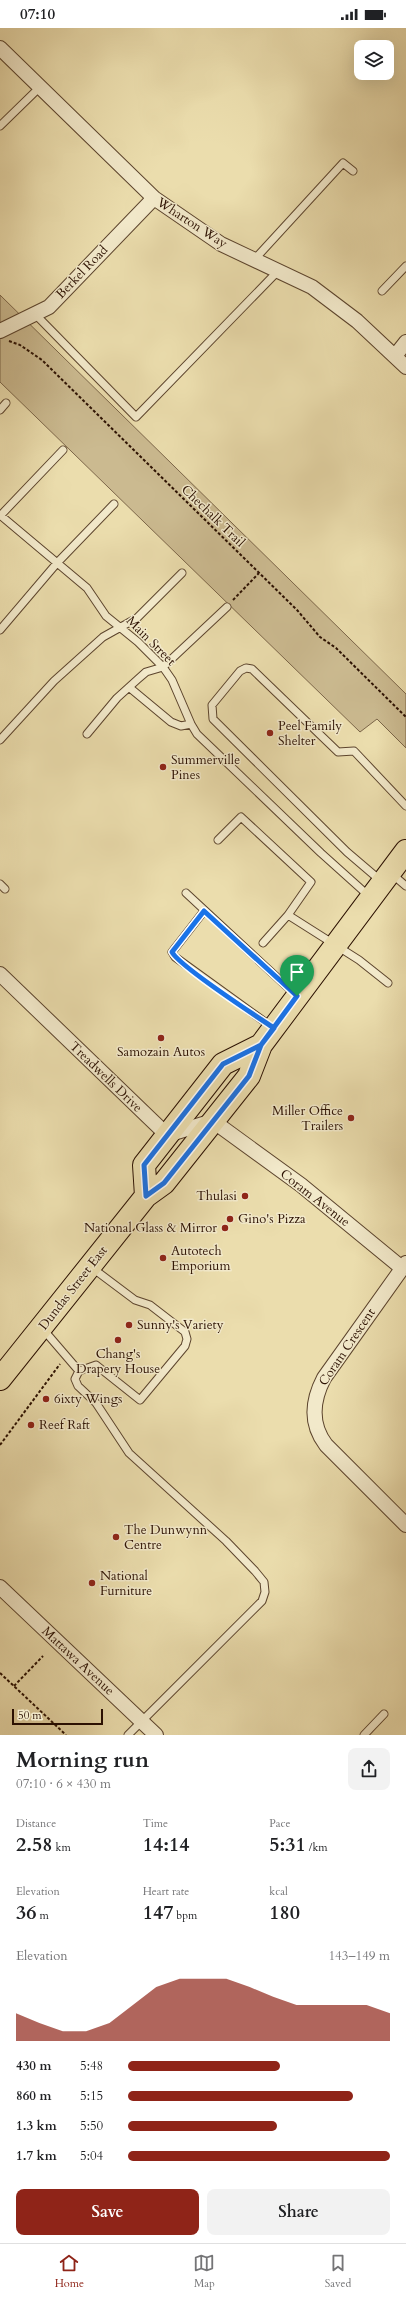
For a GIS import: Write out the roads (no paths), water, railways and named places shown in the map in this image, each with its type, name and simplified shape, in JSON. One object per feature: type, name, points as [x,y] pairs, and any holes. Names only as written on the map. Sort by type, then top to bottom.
[{"type":"main road","name":"Dundas Street East","points":[[1,1377],[146,1196],[164,1183],[219,1126],[249,1076],[267,1036],[335,946],[388,885],[406,851]]},
{"type":"main road","name":"Dundas Street East","points":[[146,1196],[144,1165],[223,1064],[267,1036]]},
{"type":"street","name":"Wharton Way","points":[[0,48],[154,198],[221,244],[312,287],[357,321],[406,367]]},
{"type":"street","name":"Berkel Road","points":[[2,335],[49,307],[154,198]]},
{"type":"street","points":[[395,356],[406,342]]},
{"type":"street","name":"Treadwells Drive","points":[[0,974],[167,1135]]},
{"type":"street","points":[[167,1135],[219,1126]]},
{"type":"street","name":"Coram Avenue","points":[[219,1126],[301,1185],[404,1265]]},
{"type":"street","name":"Coram Crescent","points":[[404,1265],[324,1378],[317,1392],[314,1408],[317,1432],[326,1445],[406,1525]]},
{"type":"street","name":"Mattawa Avenue","points":[[0,1587],[156,1735]]},
{"type":"lane","points":[[0,126],[40,87]]},
{"type":"lane","points":[[254,260],[343,163],[353,171]]},
{"type":"lane","points":[[382,291],[406,266]]},
{"type":"lane","points":[[35,314],[136,417],[278,271]]},
{"type":"lane","points":[[0,410],[6,403]]},
{"type":"lane","points":[[0,515],[63,450]]},
{"type":"lane","points":[[0,630],[57,563],[114,504]]},
{"type":"lane","name":"Main Street","points":[[0,515],[87,588],[106,616],[163,667],[172,680],[191,724],[197,734],[321,853],[388,885]]},
{"type":"lane","points":[[0,740],[54,681],[103,637],[137,618],[182,573]]},
{"type":"lane","points":[[87,734],[117,698],[130,688],[146,672],[163,667],[226,606]]},
{"type":"lane","points":[[388,885],[347,852],[213,719],[212,705],[240,671],[246,668],[252,669],[338,752],[354,751],[406,806]]},
{"type":"lane","points":[[130,688],[171,722],[181,726],[191,724]]},
{"type":"lane","points":[[218,840],[241,816],[311,882],[288,914],[263,943]]},
{"type":"lane","points":[[186,893],[297,996]]},
{"type":"lane","points":[[204,911],[172,952],[175,957],[267,1036]]},
{"type":"lane","points":[[288,914],[335,946],[359,960],[388,983]]},
{"type":"lane","points":[[90,1266],[135,1300],[150,1304],[185,1332],[187,1339],[185,1346],[140,1400],[96,1365],[79,1370],[75,1379],[78,1386],[96,1403],[129,1453],[226,1541],[264,1582],[265,1592],[262,1601],[128,1735]]},
{"type":"lane","points":[[41,1327],[79,1370]]},
{"type":"lane","points":[[364,1735],[384,1714]]},
{"type":"place","name":"Peel Family Shelter","points":[[270,733]]},
{"type":"place","name":"Summerville Pines","points":[[163,767]]},
{"type":"place","name":"Samozain Autos","points":[[161,1038]]},
{"type":"place","name":"Miller Office Trailers","points":[[351,1118]]},
{"type":"place","name":"Thulasi","points":[[245,1196]]},
{"type":"place","name":"Gino's Pizza","points":[[230,1219]]},
{"type":"place","name":"National Glass & Mirror","points":[[225,1228]]},
{"type":"place","name":"Autotech Emporium","points":[[163,1258]]},
{"type":"place","name":"Sunny's Variety","points":[[129,1325]]},
{"type":"place","name":"Chang's Drapery House","points":[[118,1340]]},
{"type":"place","name":"6ixty Wings","points":[[46,1399]]},
{"type":"place","name":"Reef Raft","points":[[31,1425]]},
{"type":"place","name":"The Dunwynn Centre","points":[[116,1537]]},
{"type":"place","name":"National Furniture","points":[[92,1583]]}]
